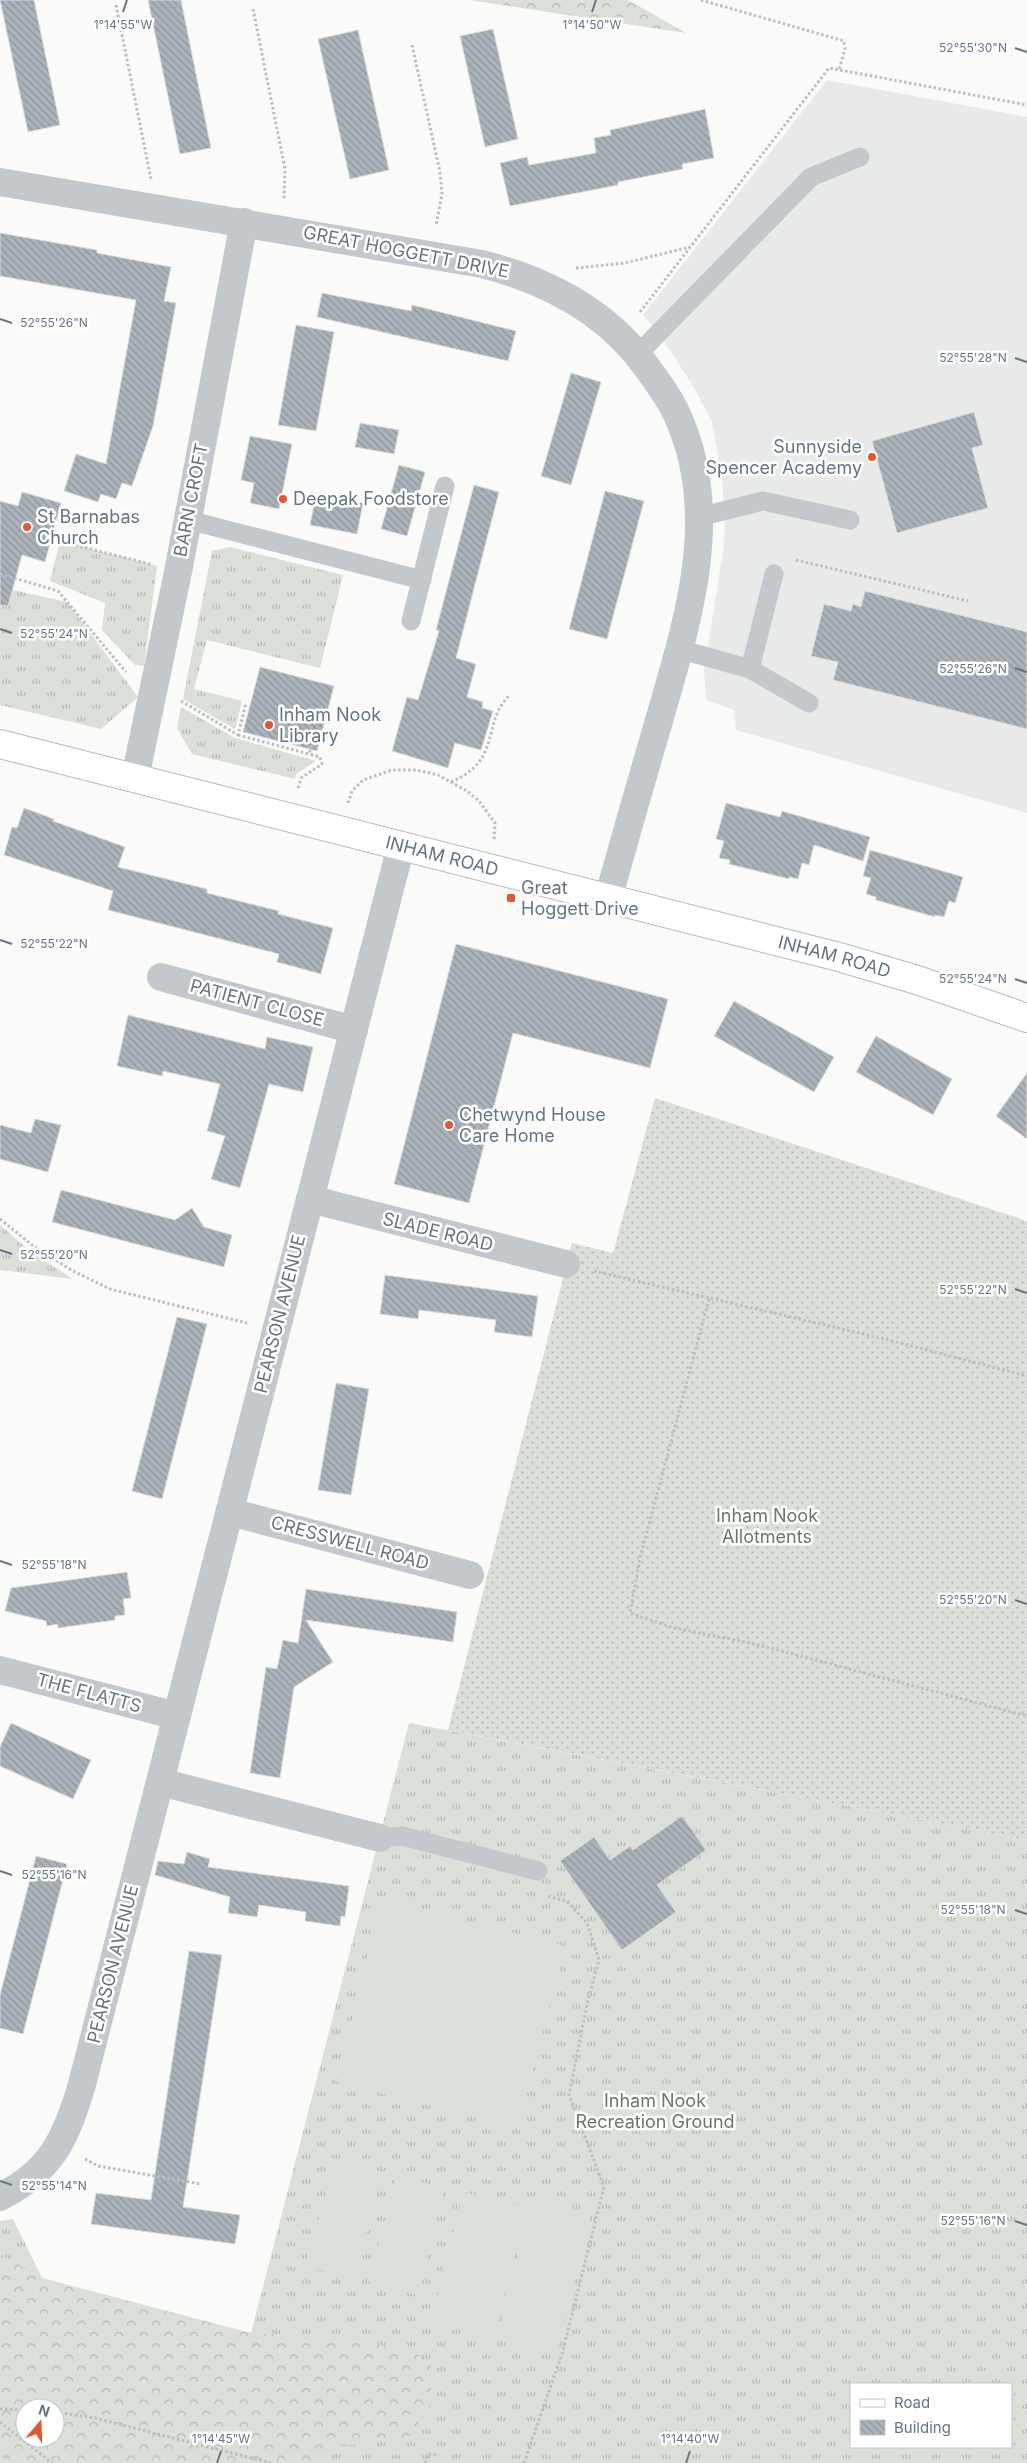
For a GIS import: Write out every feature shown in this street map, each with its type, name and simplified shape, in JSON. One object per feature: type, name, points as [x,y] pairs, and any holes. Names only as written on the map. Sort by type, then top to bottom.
[{"type":"street","name":"GREAT HOGGETT DRIVE","points":[[0,182],[283,228],[518,273],[574,301],[622,336],[660,386],[678,416],[696,474],[699,543],[694,589],[679,649],[608,899]]},
{"type":"street","name":"BARN CROFT","points":[[135,778],[178,572],[244,222]]},
{"type":"street","name":"INHAM ROAD","points":[[0,744],[839,958],[917,980],[1027,1018]]},
{"type":"street","name":"PEARSON AVENUE","points":[[10,2192],[41,2167],[60,2144],[68,2128],[81,2088],[402,846]]},
{"type":"street","name":"PATIENT CLOSE","points":[[161,977],[354,1030]]},
{"type":"street","name":"SLADE ROAD","points":[[310,1199],[566,1264]]},
{"type":"street","name":"CRESSWELL ROAD","points":[[230,1512],[470,1575]]},
{"type":"street","name":"THE FLATTS","points":[[0,1670],[177,1716]]},
{"type":"street","points":[[160,1782],[380,1838]]},
{"type":"lane","points":[[637,355],[811,177],[860,157]]},
{"type":"lane","points":[[411,621],[445,486]]},
{"type":"lane","points":[[699,518],[764,501],[850,520]]},
{"type":"lane","points":[[188,520],[422,580]]},
{"type":"lane","points":[[750,669],[774,574]]},
{"type":"lane","points":[[679,649],[750,669],[808,703]]},
{"type":"lane","points":[[380,1838],[402,1836],[538,1871]]},
{"type":"path","points":[[701,0],[844,41],[845,49],[839,70]]},
{"type":"path","points":[[116,5],[157,207]]},
{"type":"path","points":[[253,9],[285,169],[283,228]]},
{"type":"path","points":[[412,45],[440,172],[442,194],[431,255]]},
{"type":"path","points":[[572,268],[625,263],[691,246]]},
{"type":"path","points":[[51,539],[178,572]]},
{"type":"path","points":[[774,574],[778,556],[968,601]]},
{"type":"path","points":[[0,574],[58,591],[153,694],[238,735],[320,757],[322,764],[310,771]]},
{"type":"path","points":[[451,782],[466,775],[479,762],[487,749],[500,704],[509,696]]},
{"type":"path","points":[[238,735],[246,702]]},
{"type":"path","points":[[309,754],[313,741]]},
{"type":"path","points":[[339,829],[352,791],[362,780],[373,775],[410,768],[438,775],[467,791],[479,801],[495,823],[489,868]]},
{"type":"path","points":[[0,1219],[32,1245],[64,1266],[110,1289],[276,1330]]},
{"type":"path","points":[[566,1264],[708,1299],[881,1338],[1027,1376]]},
{"type":"path","points":[[708,1299],[640,1558],[630,1613],[674,1628],[755,1644],[1027,1716]]},
{"type":"path","points":[[524,2463],[562,2354],[604,2187],[568,2095],[588,2000],[599,1960],[587,1923],[567,1901],[538,1894]]},
{"type":"path","points":[[60,2144],[98,2166],[201,2184]]},
{"type":"path","points":[[0,2409],[15,2410]]},
{"type":"path","points":[[65,2414],[95,2418],[271,2463]]},
{"type":"path","points":[[0,2422],[52,2463]]},
{"type":"path","points":[[425,2463],[428,2454],[439,2455]]},
{"type":"shaded area","name":"Sunnyside Spencer Academy","points":[[827,80],[1027,117],[1027,813],[736,730],[734,710],[706,700],[704,670],[723,552],[725,528],[722,479],[712,422],[693,386],[662,338],[643,315]]},
{"type":"green space","points":[[469,0],[628,0],[686,33]]},
{"type":"green space","points":[[60,541],[157,566],[144,666],[135,665],[102,630],[105,603],[50,581]]},
{"type":"green space","points":[[230,547],[343,575],[320,668],[207,640],[194,689],[242,701],[235,729],[183,699],[212,551]]},
{"type":"green space","points":[[0,587],[67,602],[138,697],[101,729],[0,705]]},
{"type":"green space","points":[[181,707],[235,738],[316,761],[296,774],[295,779],[192,754],[177,728]]},
{"type":"green space","name":"Inham Nook Allotments","points":[[655,1098],[1027,1221],[1027,1840],[448,1730],[572,1243],[613,1253]]},
{"type":"green space","points":[[0,1225],[31,1252],[73,1279],[0,1270]]},
{"type":"green space","name":"Inham Nook Recreation Ground","points":[[409,1723],[1027,1840],[1027,2463],[0,2463],[0,2221],[13,2219],[47,2288],[251,2333]]},
{"type":"green space","points":[[382,1900],[565,1946],[518,2128],[336,2082]]},
{"type":"green space","points":[[334,2160],[382,2172],[354,2279],[306,2266]]},
{"type":"green space","points":[[396,2175],[444,2188],[417,2295],[369,2282]]},
{"type":"green space","points":[[463,2192],[526,2207],[494,2338],[431,2323]]},
{"type":"green space","points":[[532,2199],[591,2214],[556,2354],[497,2339]]},
{"type":"green space","points":[[0,2254],[42,2278],[251,2333],[358,2340],[414,2352],[431,2364],[430,2406],[407,2439],[333,2447],[319,2463],[48,2463],[0,2456]]},
{"type":"building","points":[[0,0],[34,0],[60,125],[28,132]]},
{"type":"building","points":[[148,0],[181,0],[211,148],[180,154]]},
{"type":"building","points":[[493,29],[518,139],[485,147],[460,36]]},
{"type":"building","points":[[358,30],[389,170],[350,179],[318,39]]},
{"type":"building","points":[[705,109],[714,158],[682,164],[683,169],[618,182],[618,185],[510,206],[500,163],[527,157],[529,165],[596,153],[594,138],[611,135],[610,130]]},
{"type":"building","points":[[0,233],[97,250],[97,253],[171,267],[164,301],[176,303],[153,426],[132,486],[122,483],[116,499],[101,494],[98,502],[64,491],[76,454],[106,464],[136,300],[0,276]]},
{"type":"building","points":[[322,293],[411,311],[412,305],[516,331],[508,361],[317,317]]},
{"type":"building","points":[[296,325],[334,332],[316,431],[278,425]]},
{"type":"building","points":[[571,373],[601,382],[571,485],[541,476]]},
{"type":"building","points":[[974,412],[983,445],[972,448],[988,508],[897,533],[872,441]]},
{"type":"building","points":[[360,423],[399,430],[394,454],[355,447]]},
{"type":"building","points":[[250,436],[292,444],[279,509],[250,503],[254,483],[241,480]]},
{"type":"building","points":[[399,465],[425,472],[407,536],[381,529]]},
{"type":"building","points":[[474,485],[499,492],[456,658],[476,664],[467,697],[483,702],[482,708],[493,711],[481,750],[455,743],[448,768],[392,751],[407,697],[418,700],[439,631],[436,630]]},
{"type":"building","points":[[605,491],[644,501],[607,639],[569,629]]},
{"type":"building","name":"St Barnabas Church","points":[[22,492],[61,503],[45,562],[22,555],[8,606],[0,605],[0,501],[18,506]]},
{"type":"building","points":[[316,495],[363,503],[357,534],[310,525]]},
{"type":"building","points":[[865,591],[1027,632],[1027,729],[833,680],[838,662],[811,656],[824,604],[851,611],[853,604],[861,607]]},
{"type":"building","points":[[260,667],[334,686],[317,751],[243,732]]},
{"type":"building","points":[[726,803],[780,817],[782,811],[870,837],[863,861],[814,845],[809,865],[802,863],[798,879],[789,877],[789,879],[729,864],[730,860],[719,858],[724,841],[716,839]]},
{"type":"building","points":[[24,808],[54,819],[53,821],[125,847],[118,867],[207,889],[207,893],[279,911],[278,914],[333,928],[321,974],[277,962],[279,954],[108,910],[113,891],[4,855],[12,827],[17,828]]},
{"type":"building","points":[[870,850],[963,877],[955,903],[949,901],[944,917],[935,915],[935,917],[876,900],[876,897],[866,894],[871,878],[863,876]]},
{"type":"building","name":"Chetwynd House Care Home","points":[[456,944],[668,999],[650,1068],[513,1033],[469,1203],[394,1184]]},
{"type":"building","points":[[734,1001],[834,1057],[814,1092],[714,1036]]},
{"type":"building","points":[[128,1015],[265,1049],[267,1037],[313,1047],[303,1092],[269,1084],[240,1188],[211,1179],[225,1136],[207,1131],[220,1084],[163,1071],[162,1076],[117,1066]]},
{"type":"building","points":[[876,1036],[952,1079],[933,1115],[856,1072]]},
{"type":"building","points":[[1027,1073],[1027,1139],[996,1116]]},
{"type":"building","points":[[35,1119],[61,1125],[48,1172],[0,1159],[0,1125],[31,1133]]},
{"type":"building","points":[[61,1190],[175,1220],[192,1208],[204,1227],[232,1235],[224,1267],[52,1222]]},
{"type":"building","points":[[385,1275],[538,1296],[532,1337],[494,1332],[496,1320],[419,1310],[418,1319],[380,1314]]},
{"type":"building","points":[[177,1317],[207,1324],[162,1499],[132,1491]]},
{"type":"building","points":[[336,1383],[369,1389],[351,1495],[318,1490]]},
{"type":"building","points":[[127,1572],[131,1598],[123,1599],[125,1615],[115,1616],[115,1620],[58,1628],[58,1624],[47,1626],[46,1621],[5,1611],[11,1588]]},
{"type":"building","points":[[306,1589],[457,1612],[453,1642],[306,1620],[333,1662],[294,1687],[280,1778],[250,1773],[266,1667],[277,1669],[283,1640],[298,1643]]},
{"type":"building","points":[[11,1723],[91,1760],[73,1799],[0,1766],[0,1747]]},
{"type":"building","points":[[682,1816],[706,1850],[657,1885],[676,1912],[622,1950],[560,1861],[594,1837],[610,1860],[630,1846],[633,1850]]},
{"type":"building","points":[[187,1852],[210,1859],[208,1867],[349,1886],[345,1917],[341,1916],[340,1926],[305,1921],[306,1912],[259,1905],[257,1917],[228,1913],[230,1897],[155,1875],[158,1861],[184,1864]]},
{"type":"building","points":[[36,1856],[67,1864],[23,2034],[0,2028],[0,1995]]},
{"type":"building","points":[[189,1951],[222,1955],[183,2207],[240,2215],[235,2244],[91,2224],[96,2193],[151,2200]]},
{"type":"place","name":"Sunnyside Spencer Academy","points":[[872,457]]},
{"type":"place","name":"Deepak Foodstore","points":[[283,499]]},
{"type":"place","name":"St Barnabas Church","points":[[27,527]]},
{"type":"place","name":"Inham Nook Library","points":[[269,725]]},
{"type":"place","name":"Great Hoggett Drive","points":[[511,898]]},
{"type":"place","name":"Chetwynd House Care Home","points":[[449,1125]]}]
